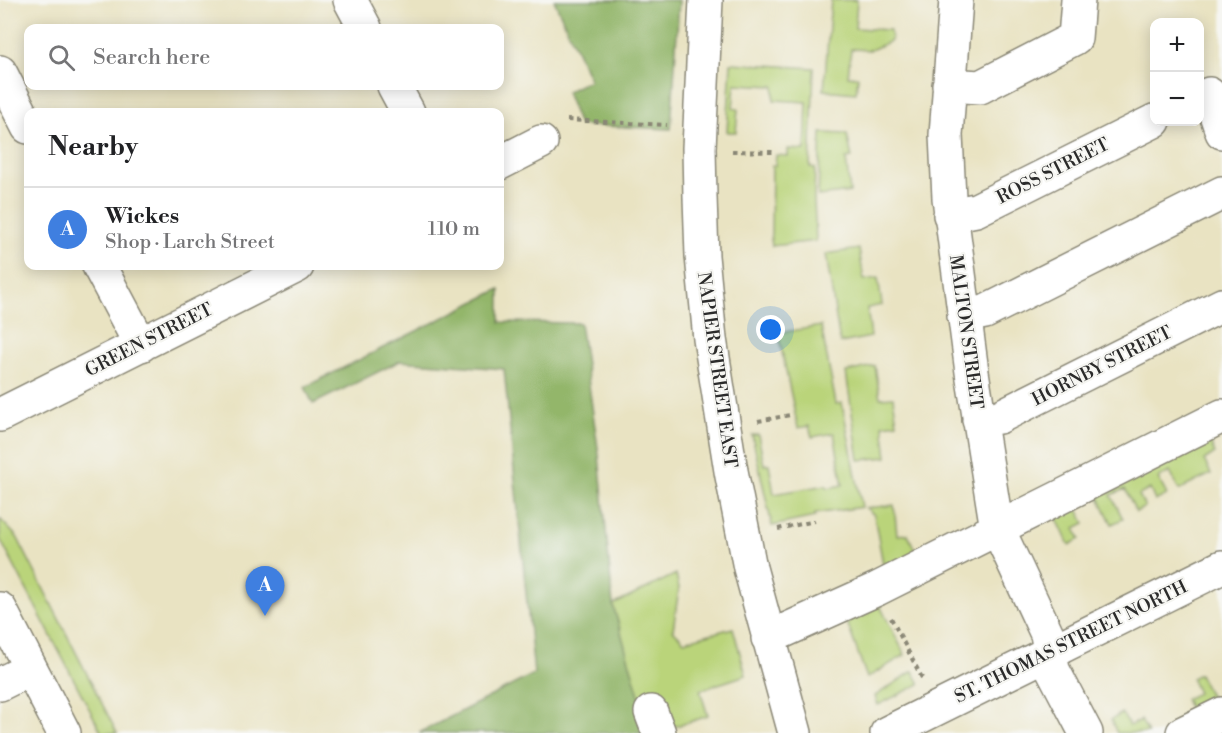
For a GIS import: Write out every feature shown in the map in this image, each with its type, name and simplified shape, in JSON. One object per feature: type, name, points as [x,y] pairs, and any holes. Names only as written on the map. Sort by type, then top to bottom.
[{"type":"street","points":[[350,0],[363,24]]},
{"type":"street","name":"NAPIER STREET EAST","points":[[706,0],[699,148],[701,244],[710,339],[731,471],[750,568],[795,733]]},
{"type":"street","name":"MALTON STREET","points":[[956,0],[946,146],[950,215],[979,420],[998,529],[1045,628],[1053,670],[1086,733]]},
{"type":"street","points":[[949,85],[980,87],[1075,38],[1077,0]]},
{"type":"street","points":[[0,72],[24,120]]},
{"type":"street","points":[[396,90],[406,108]]},
{"type":"street","points":[[1210,93],[1222,132]]},
{"type":"street","name":"ROSS STREET","points":[[950,215],[976,210],[1150,123]]},
{"type":"street","points":[[504,160],[551,131]]},
{"type":"street","points":[[964,316],[985,312],[1222,193]]},
{"type":"street","points":[[101,270],[141,345]]},
{"type":"street","name":"GREEN STREET","points":[[0,415],[289,270]]},
{"type":"street","name":"HORNBY STREET","points":[[979,420],[1003,415],[1222,305]]},
{"type":"street","points":[[768,638],[877,589],[1222,416]]},
{"type":"street","name":"ST. THOMAS STREET NORTH","points":[[887,733],[1222,567]]},
{"type":"street","points":[[0,609],[64,733]]},
{"type":"street","points":[[0,684],[30,669]]},
{"type":"street","points":[[1183,733],[1222,714]]},
{"type":"path","points":[[551,131],[677,126]]},
{"type":"path","points":[[722,150],[774,152]]},
{"type":"path","points":[[756,421],[790,415]]},
{"type":"path","points":[[776,529],[815,521]]},
{"type":"path","points":[[877,589],[928,712]]},
{"type":"green space","points":[[554,0],[679,0],[671,129],[579,125],[566,92],[590,80]]},
{"type":"green space","points":[[831,0],[857,0],[855,28],[890,30],[891,41],[871,50],[851,49],[848,76],[858,77],[856,93],[824,90]]},
{"type":"green space","points":[[731,63],[814,68],[810,167],[815,168],[816,241],[772,246],[771,239],[772,166],[775,166],[776,155],[788,156],[788,149],[805,150],[807,102],[774,100],[774,86],[735,84],[733,108],[738,109],[736,132],[727,132]]},
{"type":"green space","points":[[821,133],[847,134],[852,158],[846,159],[850,192],[818,196]]},
{"type":"green space","points":[[859,249],[864,280],[878,278],[882,305],[867,308],[871,337],[840,343],[826,254]]},
{"type":"green space","points":[[500,289],[500,322],[580,323],[599,455],[613,605],[650,733],[419,733],[534,674],[504,369],[400,361],[313,404],[305,387]]},
{"type":"green space","points":[[821,326],[836,404],[842,403],[862,507],[815,514],[815,517],[772,526],[752,435],[758,435],[764,465],[769,464],[774,494],[826,485],[828,488],[843,485],[834,433],[812,437],[809,426],[798,428],[778,333]]},
{"type":"green space","points":[[875,366],[880,398],[893,397],[897,423],[883,425],[887,457],[859,460],[846,372]]},
{"type":"green space","points":[[1206,434],[1215,453],[1204,460],[1211,474],[1179,490],[1170,472],[1158,478],[1167,495],[1155,501],[1150,489],[1139,495],[1145,507],[1136,512],[1125,489],[1111,495],[1123,519],[1112,524],[1095,489]]},
{"type":"green space","points":[[1073,500],[1085,523],[1075,528],[1080,539],[1069,545],[1053,510]]},
{"type":"green space","points":[[894,505],[897,535],[908,534],[918,558],[885,575],[874,515],[866,508]]},
{"type":"green space","points":[[0,519],[17,537],[117,733],[102,733],[0,539]]},
{"type":"green space","points":[[676,574],[679,588],[673,630],[684,641],[733,628],[746,675],[700,690],[708,716],[668,729],[642,709],[613,605]]},
{"type":"green space","points":[[876,598],[905,655],[867,678],[844,614]]},
{"type":"green space","points":[[913,671],[920,684],[878,705],[875,696]]},
{"type":"green space","points":[[1199,674],[1216,708],[1194,718],[1185,699],[1198,693],[1191,678]]},
{"type":"green space","points":[[1122,713],[1129,726],[1141,720],[1148,733],[1117,733],[1111,720]]},
{"type":"place","name":"Wickes","points":[[265,616]]}]
